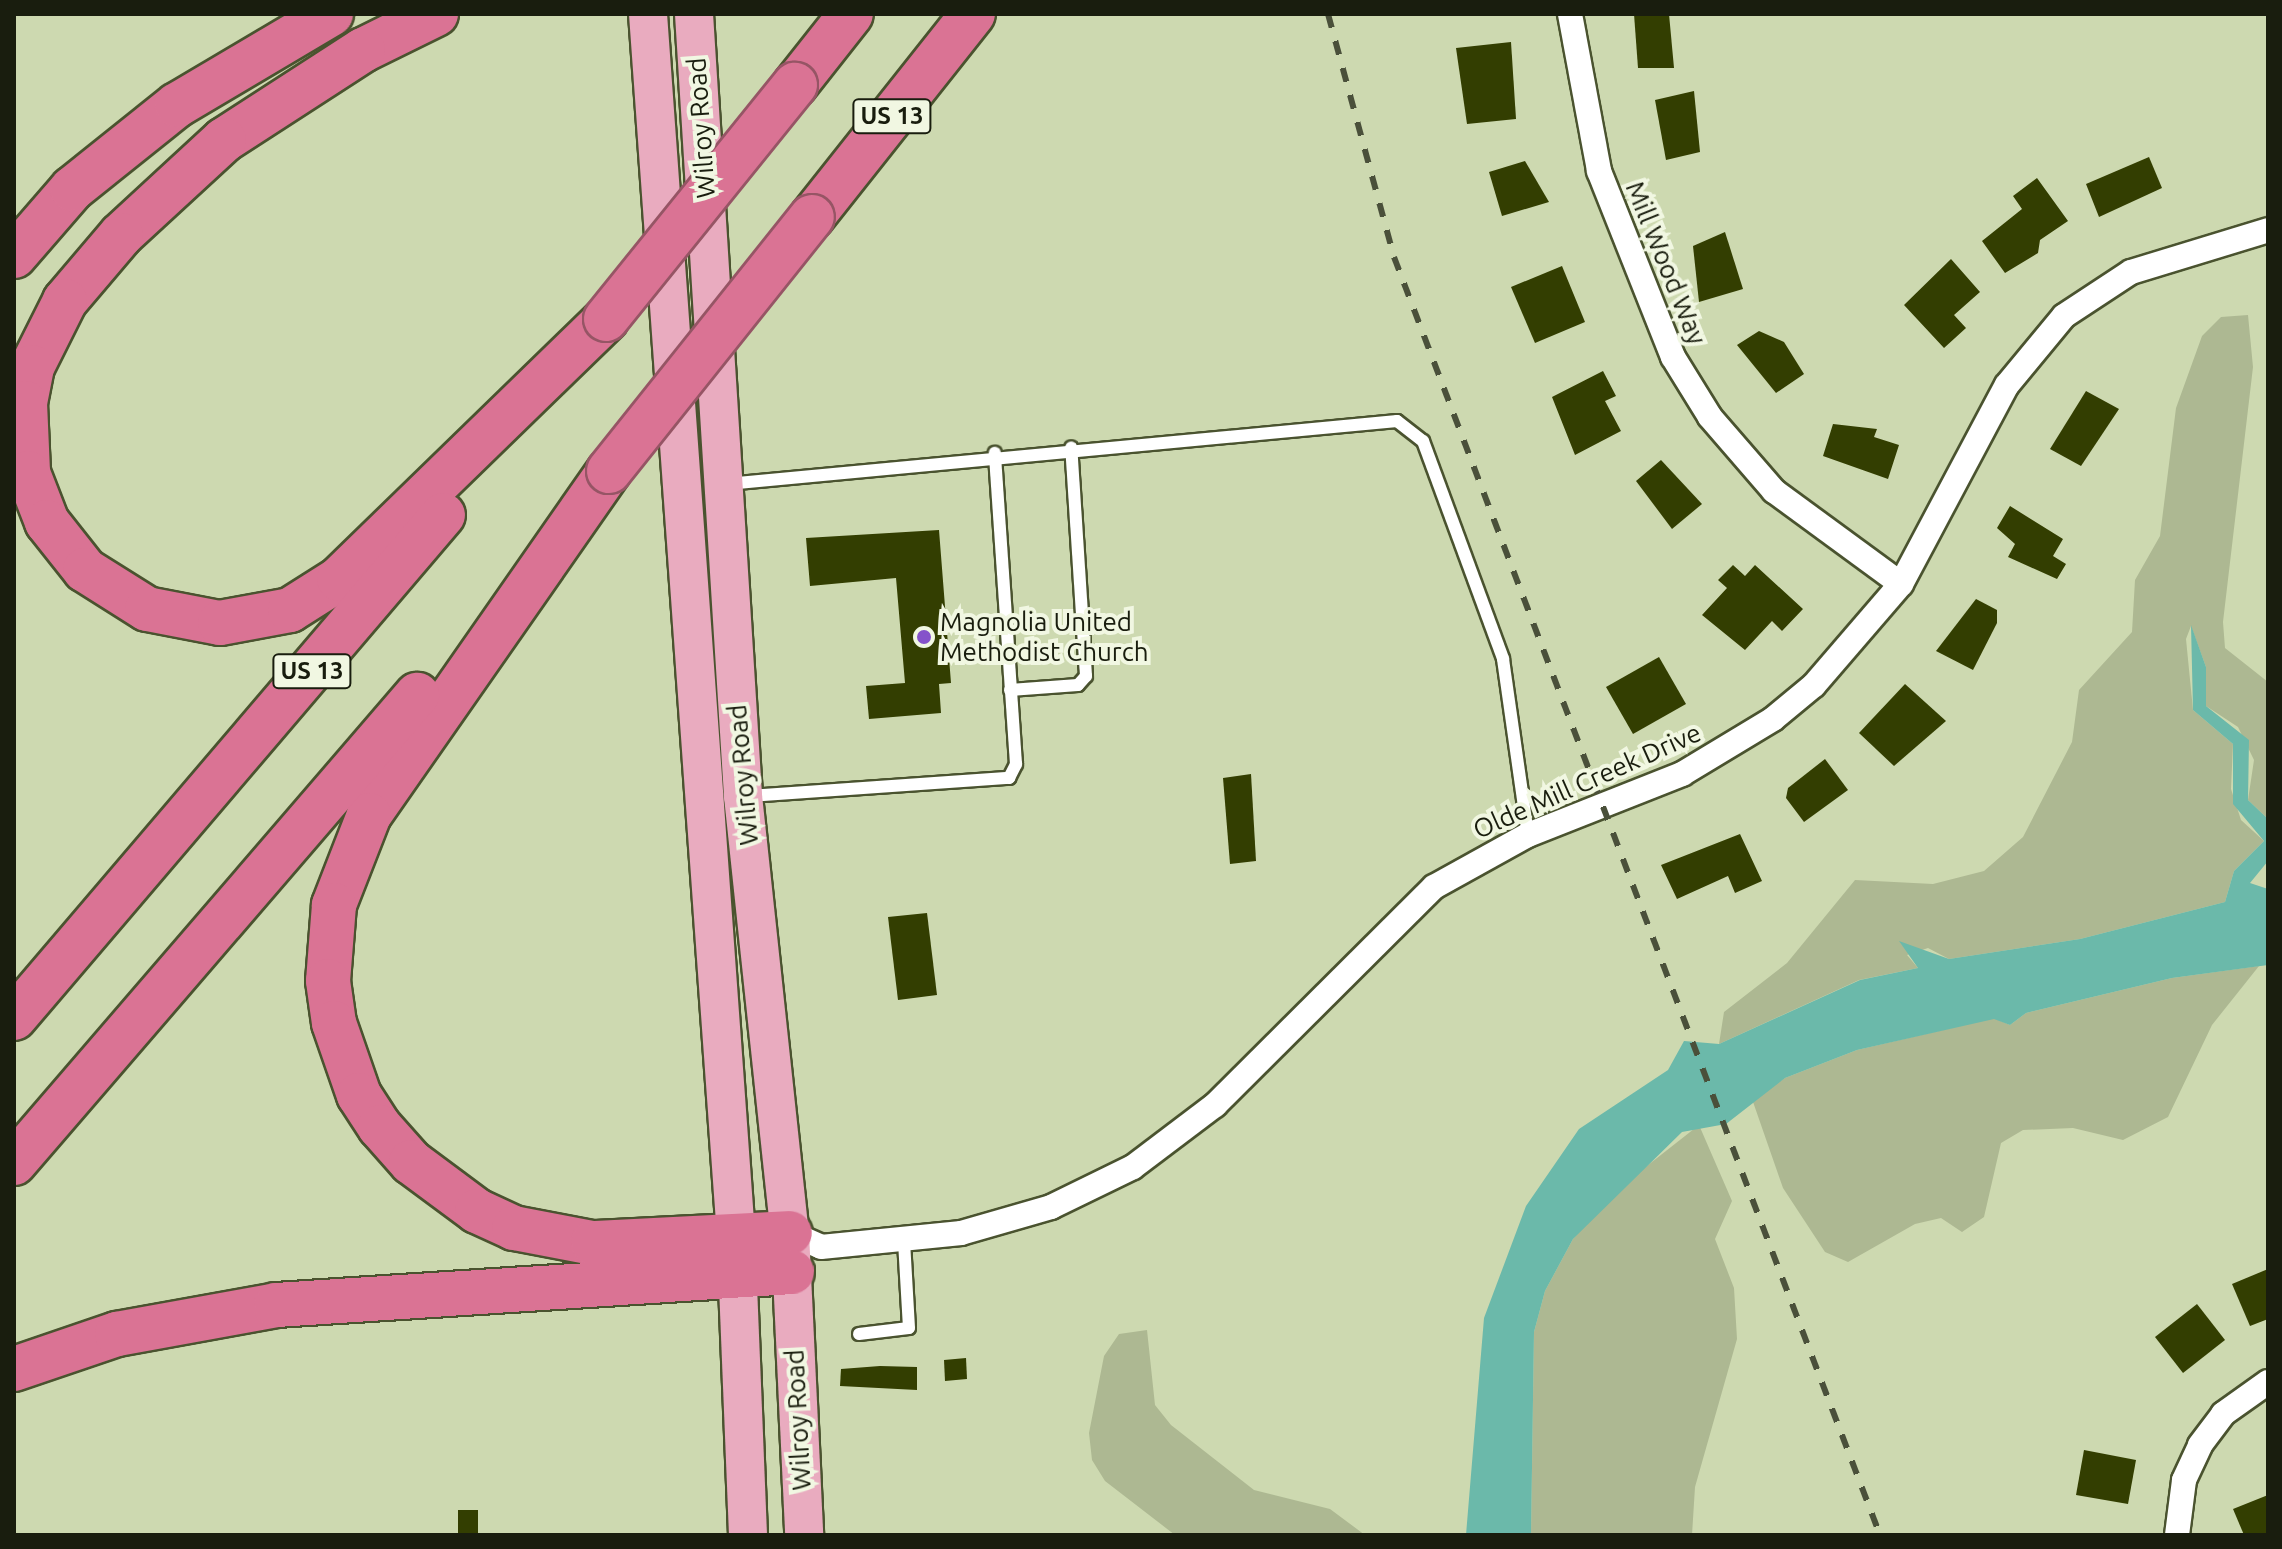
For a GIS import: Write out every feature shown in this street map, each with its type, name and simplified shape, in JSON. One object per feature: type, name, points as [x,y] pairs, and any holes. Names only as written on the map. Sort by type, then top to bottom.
[{"type":"highway","points":[[14,256],[72,189],[166,113],[331,14]]},
{"type":"highway","points":[[436,14],[350,57],[224,140],[121,235],[65,301],[32,367],[25,403],[28,473],[47,522],[85,570],[147,609],[220,623],[290,610],[339,579],[396,527],[509,406],[606,319]]},
{"type":"highway","name":"US 13","points":[[14,1018],[606,319],[851,14]]},
{"type":"highway","name":"US 13","points":[[14,1163],[609,471],[973,14]]},
{"type":"highway","points":[[609,471],[369,815],[334,905],[328,981],[334,1023],[359,1095],[380,1127],[411,1162],[477,1211],[514,1228],[593,1243],[737,1255]]},
{"type":"highway","points":[[14,1369],[117,1334],[276,1305],[737,1255],[801,1251]]},
{"type":"main road","name":"Wilroy Road","points":[[648,14],[737,1255],[748,1535]]},
{"type":"main road","name":"Wilroy Road","points":[[694,14],[743,796],[801,1251],[804,1535]]},
{"type":"street","name":"Mill Wood Way","points":[[1570,14],[1599,171],[1673,357],[1710,417],[1774,491],[1901,584]]},
{"type":"street","name":"Olde Mill Creek Drive","points":[[801,1251],[904,1241],[1051,1207],[1133,1167],[1215,1105],[1394,920],[1478,859],[1528,835],[1682,774],[1740,741],[1814,685],[1901,584],[2007,385],[2064,316],[2131,272],[2268,230]]},
{"type":"street","points":[[2177,1535],[2184,1480],[2200,1445],[2223,1414],[2268,1382]]},
{"type":"lane","points":[[724,485],[995,453],[1380,419],[1411,428],[1423,441],[1503,659],[1528,835]]},
{"type":"lane","points":[[1010,690],[1078,685],[1086,676],[1071,447]]},
{"type":"lane","points":[[743,796],[1009,778],[1016,764],[995,453]]},
{"type":"lane","points":[[859,1334],[909,1328],[904,1241]]},
{"type":"green space","points":[[2248,315],[2253,367],[2223,622],[2225,648],[2268,682],[2268,819],[2248,800],[2254,760],[2238,727],[2206,706],[2206,667],[2191,626],[2186,639],[2193,710],[2233,744],[2231,789],[2241,820],[2264,841],[2234,871],[2225,902],[2080,939],[1949,959],[1928,948],[1907,955],[1918,968],[1859,980],[1719,1044],[1724,1012],[1787,963],[1855,880],[1933,884],[1984,871],[2023,837],[2072,742],[2079,690],[2132,632],[2135,580],[2160,536],[2176,408],[2202,336],[2221,317]]},
{"type":"green space","points":[[2259,966],[2212,1025],[2168,1117],[2123,1140],[2073,1128],[2023,1130],[2001,1143],[1984,1217],[1962,1232],[1941,1218],[1915,1224],[1848,1262],[1825,1252],[1783,1188],[1752,1099],[1785,1078],[1857,1050],[1994,1018],[2010,1025],[2026,1013],[2172,978]]},
{"type":"green space","points":[[1699,1125],[1732,1201],[1715,1239],[1734,1288],[1737,1339],[1695,1487],[1692,1535],[1531,1535],[1534,1332],[1545,1291],[1573,1239],[1615,1191]]},
{"type":"green space","points":[[1147,1330],[1155,1405],[1171,1425],[1254,1490],[1330,1509],[1365,1535],[1175,1535],[1105,1481],[1092,1460],[1089,1433],[1104,1356],[1119,1334]]},
{"type":"water","points":[[2191,625],[2206,667],[2206,706],[2249,740],[2248,800],[2268,819],[2268,861],[2250,883],[2268,889],[2268,965],[2172,978],[2026,1013],[2010,1025],[1994,1019],[1857,1050],[1785,1078],[1726,1124],[1682,1132],[1573,1239],[1545,1291],[1534,1332],[1531,1535],[1466,1535],[1484,1318],[1526,1206],[1579,1129],[1668,1070],[1684,1041],[1719,1044],[1860,980],[1918,968],[1899,941],[1949,959],[2080,939],[2225,902],[2234,871],[2264,841],[2233,804],[2233,744],[2193,710]]},
{"type":"building","points":[[1634,14],[1669,14],[1674,68],[1638,68]]},
{"type":"building","points":[[1511,42],[1516,119],[1467,124],[1456,48]]},
{"type":"building","points":[[1694,91],[1700,152],[1666,160],[1655,100]]},
{"type":"building","points":[[2149,157],[2162,188],[2099,217],[2086,184]]},
{"type":"building","points":[[1525,161],[1549,202],[1502,216],[1489,172]]},
{"type":"building","points":[[2037,178],[2068,221],[2040,240],[2038,253],[2005,273],[1982,241],[2022,209],[2013,196]]},
{"type":"building","points":[[1725,232],[1743,289],[1699,302],[1693,246]]},
{"type":"building","points":[[1951,259],[1980,292],[1954,315],[1966,328],[1944,348],[1904,305]]},
{"type":"building","points":[[1562,266],[1585,322],[1535,343],[1511,287]]},
{"type":"building","points":[[1759,331],[1784,342],[1804,374],[1776,393],[1737,345]]},
{"type":"building","points":[[1603,371],[1616,396],[1605,401],[1621,431],[1575,455],[1552,397]]},
{"type":"building","points":[[2086,391],[2119,409],[2081,466],[2050,449]]},
{"type":"building","points":[[1833,424],[1877,429],[1874,437],[1899,445],[1888,479],[1823,456]]},
{"type":"building","points":[[1661,460],[1702,504],[1672,529],[1636,481]]},
{"type":"building","points":[[2010,506],[2063,539],[2053,556],[2066,564],[2057,579],[2008,557],[2015,544],[1997,528]]},
{"type":"building","name":"Magnolia United Methodist Church","points":[[939,530],[951,683],[939,684],[941,713],[869,719],[866,686],[905,683],[896,578],[810,586],[806,538]]},
{"type":"building","points":[[1733,565],[1745,576],[1755,565],[1803,609],[1782,631],[1772,621],[1745,650],[1702,615],[1727,588],[1718,580]]},
{"type":"building","points":[[1976,599],[1997,610],[1997,623],[1973,670],[1936,651]]},
{"type":"building","points":[[1659,657],[1686,704],[1633,734],[1606,687]]},
{"type":"building","points":[[1905,684],[1946,721],[1894,766],[1859,733]]},
{"type":"building","points":[[1825,759],[1848,790],[1804,822],[1786,798],[1788,788]]},
{"type":"building","points":[[1251,774],[1256,861],[1230,864],[1223,778]]},
{"type":"building","points":[[1740,834],[1762,881],[1735,893],[1728,876],[1677,899],[1661,865]]},
{"type":"building","points":[[927,913],[937,995],[898,1000],[888,917]]},
{"type":"building","points":[[2268,1269],[2268,1319],[2250,1326],[2232,1284]]},
{"type":"building","points":[[2197,1304],[2225,1340],[2183,1373],[2155,1337]]},
{"type":"building","points":[[966,1358],[967,1379],[945,1381],[944,1360]]},
{"type":"building","points":[[917,1367],[917,1390],[840,1386],[841,1369]]},
{"type":"building","points":[[2084,1450],[2136,1460],[2128,1504],[2076,1495]]},
{"type":"building","points":[[2268,1495],[2268,1535],[2244,1535],[2233,1509]]},
{"type":"building","points":[[458,1510],[478,1510],[478,1535],[458,1535]]},
{"type":"railway","points":[[1328,14],[1394,257],[1880,1535]]},
{"type":"place","name":"Magnolia United Methodist Church","points":[[924,637]]}]
